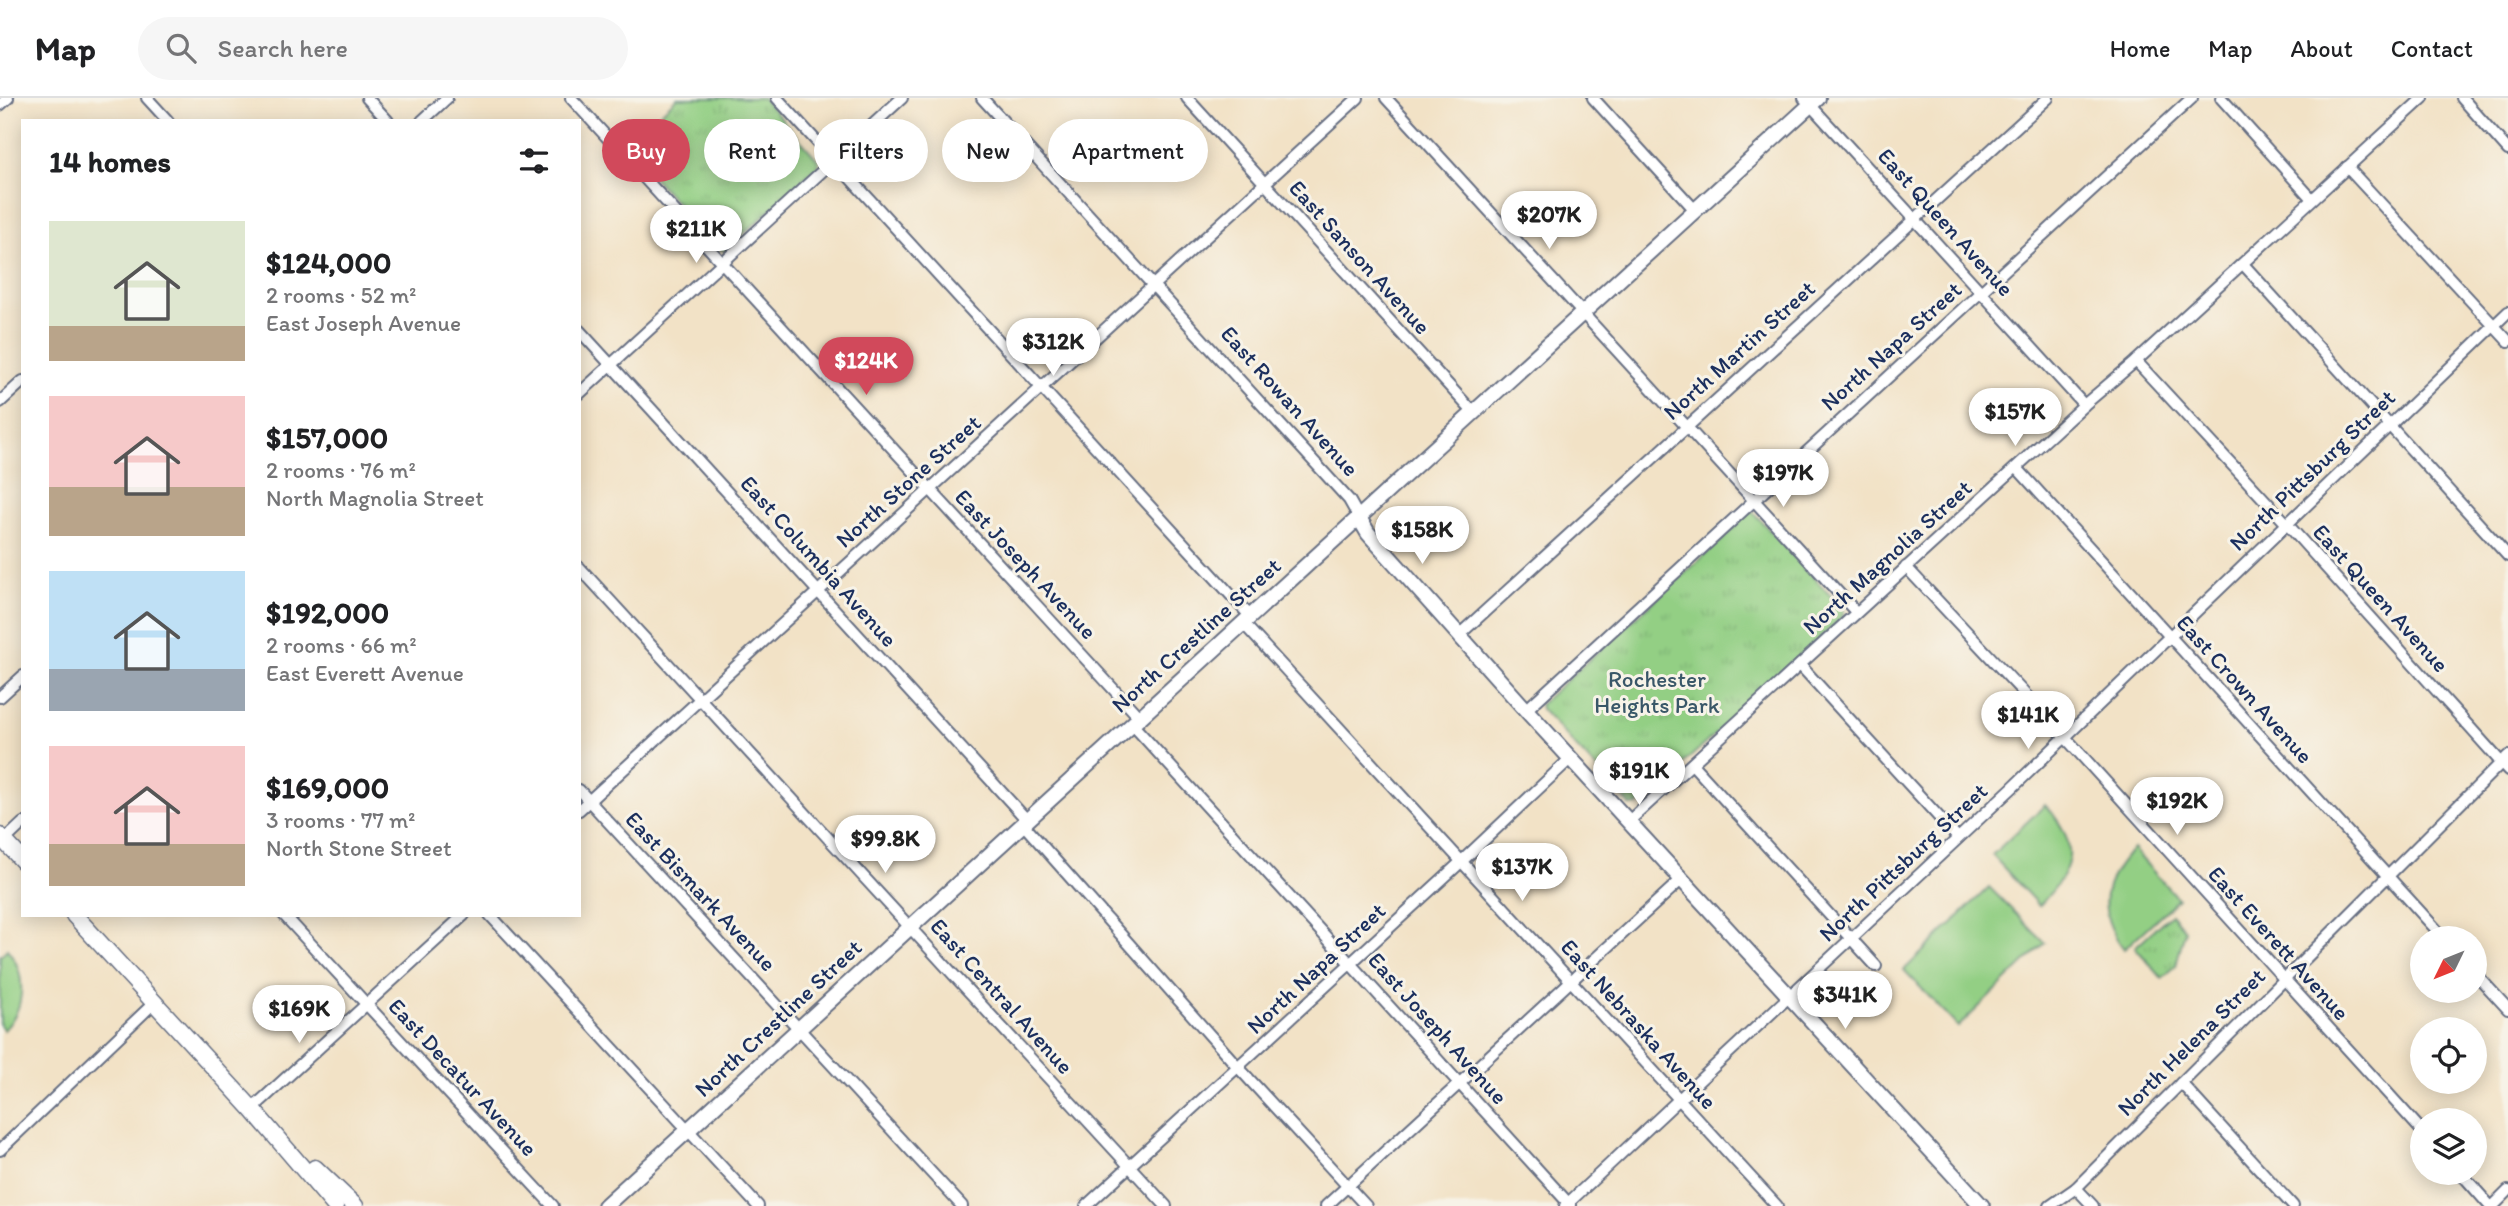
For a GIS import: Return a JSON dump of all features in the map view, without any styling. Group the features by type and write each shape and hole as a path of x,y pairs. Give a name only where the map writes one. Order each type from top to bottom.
{"main road":[{"name":"North Crestline Street","path":"605,1206 1584,312 1811,100"},
{"name":"East Rowan Avenue","path":"1358,516 1368,533 1526,710 1982,1206"},
{"path":"2,839 21,859"},
{"path":"76,917 252,1109 335,1206"},
{"path":"252,1109 355,1206"}],"street":[{"path":"0,105 8,98"},
{"path":"147,98 166,119"},
{"path":"367,98 386,119"},
{"path":"424,119 447,98"},
{"name":"East Joseph Avenue","path":"571,98 929,490 1568,1205"},
{"name":"East Nebraska Avenue","path":"777,98 814,138"},
{"path":"879,119 902,98"},
{"name":"East Rowan Avenue","path":"982,98 1349,500 1358,516"},
{"name":"East Sanson Avenue","path":"1187,98 1473,412"},
{"name":"North Stone Street","path":"581,808 1358,98"},
{"path":"1386,98 1856,612"},
{"path":"1592,98 1695,210"},
{"name":"North Martin Street","path":"1460,635 2048,98"},
{"name":"North Napa Street","path":"1526,710 2192,98"},
{"path":"2221,98 2312,199"},
{"name":"North Magnolia Street","path":"1629,821 2423,98"},
{"path":"2462,98 2508,150"},
{"name":"East Queen Avenue","path":"1811,100 2084,405"},
{"path":"2347,167 2508,341"},
{"path":"581,392 814,178"},
{"name":"East Nebraska Avenue","path":"854,182 1041,388 1462,862 1777,1206"},
{"path":"2242,264 2508,556"},
{"name":"North Pittsburg Street","path":"1568,1205 2065,737 2508,312"},
{"name":"East Columbia Avenue","path":"581,332 818,591 1025,822 1238,1068 1366,1206"},
{"name":"East Queen Avenue","path":"2136,361 2506,763"},
{"path":"0,402 21,383"},
{"name":"East Crown Avenue","path":"2017,468 2433,926"},
{"name":"East Everett Avenue","path":"1906,566 2065,737 2410,1118"},
{"name":"East Central Avenue","path":"581,569 1166,1206"},
{"path":"1800,665 1958,838"},
{"path":"0,697 21,678"},
{"name":"North Napa Street","path":"1087,1206 1462,862 1571,758"},
{"name":"North Helena Street","path":"2050,1206 2076,1188 2388,876 2506,763"},
{"path":"1692,764 1875,966"},
{"name":"East Bismark Avenue","path":"581,792 962,1206"},
{"path":"2,839 21,825"},
{"path":"1326,1206 1682,879"},
{"name":"East Decatur Avenue","path":"286,917 553,1206"},
{"path":"252,1109 462,917"},
{"path":"492,917 758,1206"},
{"path":"2487,986 2508,1009"},
{"path":"0,1150 155,1002"},
{"path":"2181,1083 2293,1206"},
{"path":"2472,1185 2491,1206 2508,1191"},
{"path":"2076,1188 2093,1206"}],"green space":[{"path":"677,98 763,98 782,119 704,119 704,182 800,182 800,140 814,155 814,170 725,251 719,249 658,182 690,182 690,119 654,119"},
{"name":"Rochester Heights Park","path":"1750,509 1844,610 1843,617 1638,805 1631,806 1541,709 1540,704 1725,537"},
{"path":"2045,805 2065,832 2069,857 2060,880 2039,906 1992,855"},
{"path":"2133,849 2178,899 2124,949 2109,922 2106,897 2114,873"},
{"path":"1989,887 2045,943 1958,1027 1904,970"},
{"path":"2171,914 2185,930 2176,966 2162,978 2135,947"},
{"path":"7,949 18,969 21,990 17,1011 4,1030 0,1025 0,956"}]}
